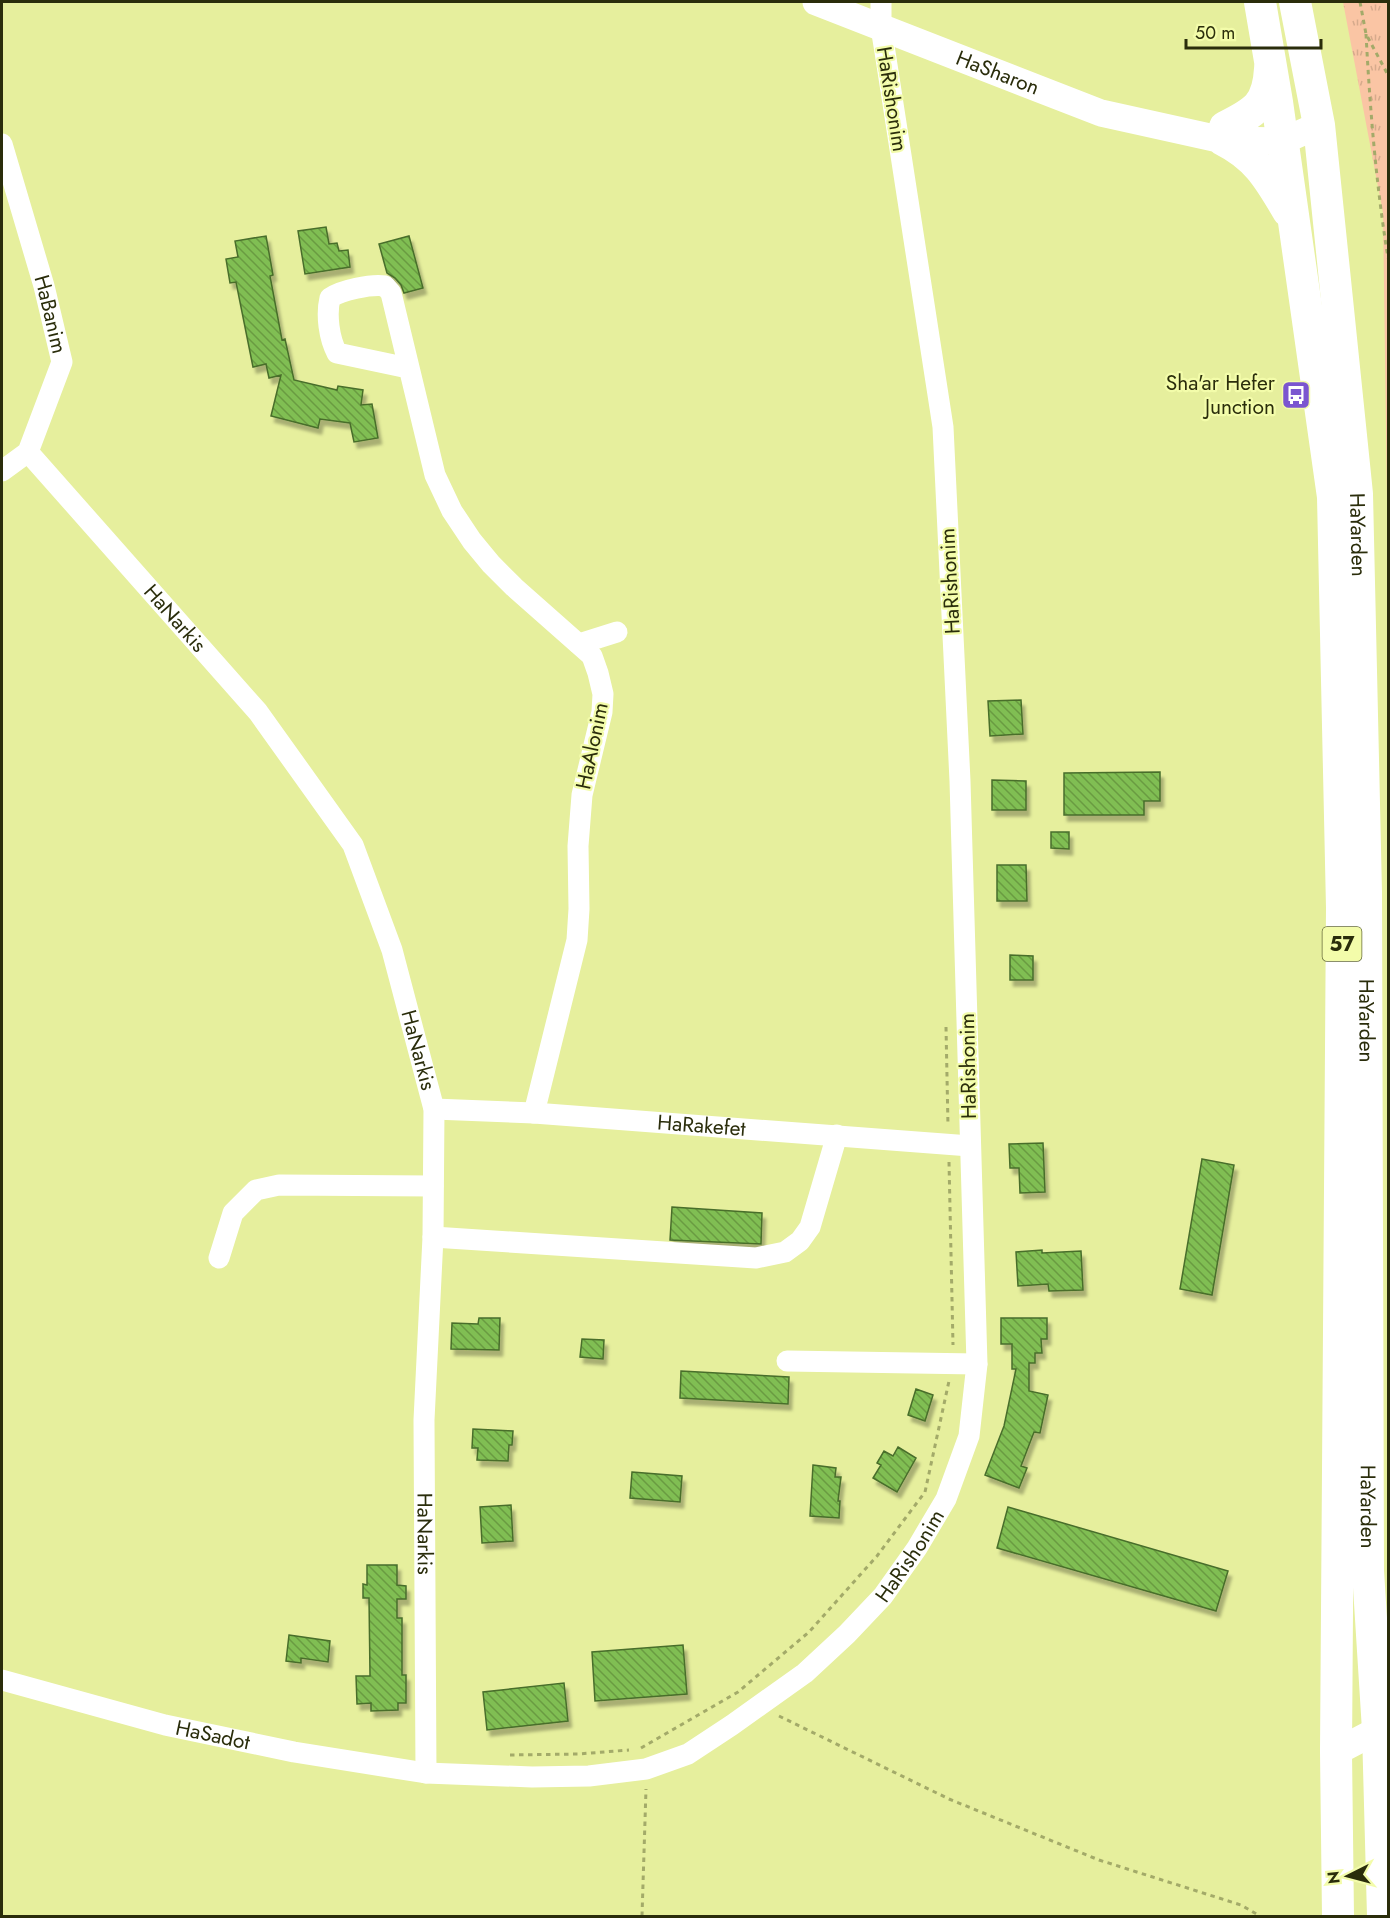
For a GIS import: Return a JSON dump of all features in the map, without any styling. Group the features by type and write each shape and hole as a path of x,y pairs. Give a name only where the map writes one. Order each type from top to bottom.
{"highway":[{"name":"57","path":"1260,2 1281,130"},
{"name":"57","path":"1295,2 1319,125"},
{"path":"1269,56 1268,86 1262,102 1224,133 1259,166 1294,220"},
{"name":"HaYarden","path":"1319,125 1357,494 1366,892 1368,1572 1383,1728 1383,1917"},
{"name":"HaYarden","path":"1281,130 1333,496 1342,908 1335,1752 1338,1917"},
{"path":"1370,1602 1389,1653"}],"main road":[{"name":"HaSharon","path":"816,2 881,14 1101,113 1184,132 1224,133 1319,125"},
{"path":"1335,1752 1383,1728"},
{"path":"1335,1752 1383,1764"}],"street":[{"name":"HaRishonim","path":"426,1773 532,1777 589,1776 646,1769 688,1754 805,1673 848,1634 883,1596 917,1548 946,1499 969,1436 977,1364 960,781 943,427 881,14"},
{"name":"HaBanim","path":"2,144 44,286 62,362 28,452"},
{"name":"HaAlonim","path":"408,368 337,354 333,345 327,310 330,298 337,293 378,285 386,286 391,293 435,475 452,511 491,564 592,656 603,694 602,712 582,795 578,846 579,909 575,949 534,1113"},
{"path":"2,471 28,452"},
{"name":"HaNarkis","path":"28,452 258,712 353,844 392,950 434,1109 433,1237 424,1420 426,1773"},
{"path":"579,644 617,632"},
{"name":"HaRakefet","path":"434,1109 534,1113 970,1146"},
{"path":"433,1237 756,1258 785,1252 800,1241 810,1227 837,1135"},
{"path":"219,1258 233,1213 256,1190 279,1185 433,1186"},
{"path":"787,1361 977,1364"},
{"name":"HaSadot","path":"2,1680 165,1725 294,1752 426,1773"}],"path":[{"path":"1360,2 1366,34 1371,128 1380,211 1389,258"},
{"path":"1366,34 1389,75"},
{"path":"641,1749 738,1692 809,1632 877,1556 925,1491 953,1364 946,1025"},
{"path":"759,1706 949,1799 1099,1860 1241,1905 1260,1917"},
{"path":"501,1755 578,1754 630,1750"},
{"path":"642,1917 646,1769"}],"green space":[{"path":"1343,2 1388,2 1388,573 1383,213"}],"building":[{"path":"326,227 329,244 337,243 339,251 348,250 350,267 305,274 298,231"},
{"path":"266,236 273,275 270,276 282,340 285,339 294,380 337,390 338,386 363,390 361,405 372,404 378,438 354,442 350,423 320,419 318,428 271,416 281,375 269,378 266,364 253,367 236,282 230,283 226,259 238,257 235,241"},
{"path":"409,236 423,288 404,293 401,285 387,273 379,244"},
{"path":"1021,700 1023,734 990,736 988,701"},
{"path":"1160,772 1160,801 1144,801 1144,815 1064,815 1064,773"},
{"path":"992,780 1026,781 1026,810 992,810"},
{"path":"1051,832 1069,832 1069,849 1051,848"},
{"path":"997,865 1026,865 1027,901 997,901"},
{"path":"1010,955 1033,956 1033,980 1010,980"},
{"path":"1043,1143 1045,1192 1020,1193 1019,1168 1010,1168 1009,1144"},
{"path":"1202,1159 1234,1165 1212,1295 1180,1289"},
{"path":"672,1207 762,1213 761,1244 670,1240"},
{"path":"1042,1250 1042,1253 1081,1251 1083,1290 1049,1291 1048,1284 1018,1286 1016,1252"},
{"path":"479,1318 500,1318 499,1350 451,1349 452,1323 478,1324"},
{"path":"1001,1318 1047,1318 1047,1339 1041,1339 1042,1353 1035,1353 1035,1363 1029,1363 1029,1391 1048,1395 1040,1433 1034,1432 1021,1466 1027,1468 1019,1488 985,1475 1004,1426 1016,1369 1012,1369 1012,1344 1001,1344"},
{"path":"582,1339 604,1340 603,1359 580,1357"},
{"path":"681,1371 789,1377 788,1404 680,1398"},
{"path":"916,1389 933,1395 925,1421 908,1415"},
{"path":"473,1429 513,1431 508,1461 477,1460 478,1448 472,1448"},
{"path":"898,1447 916,1458 897,1492 873,1478 881,1465 877,1463 884,1451 893,1456"},
{"path":"813,1465 836,1468 835,1477 841,1477 838,1501 840,1501 839,1518 810,1516"},
{"path":"632,1472 682,1476 680,1502 630,1498"},
{"path":"511,1505 513,1541 482,1543 480,1507"},
{"path":"1008,1507 1228,1571 1216,1611 997,1548"},
{"path":"367,1565 397,1565 397,1585 406,1586 406,1599 397,1599 397,1618 402,1618 402,1675 406,1675 406,1703 398,1703 398,1710 371,1711 371,1703 357,1704 356,1676 370,1676 369,1598 363,1598 363,1584 367,1585"},
{"path":"289,1635 330,1641 328,1662 301,1658 301,1663 286,1661"},
{"path":"683,1645 687,1694 595,1701 592,1652"},
{"path":"564,1683 568,1721 487,1730 483,1692"}],"place":[{"name":"Sha'ar Hefer Junction","path":"1296,395"}]}
